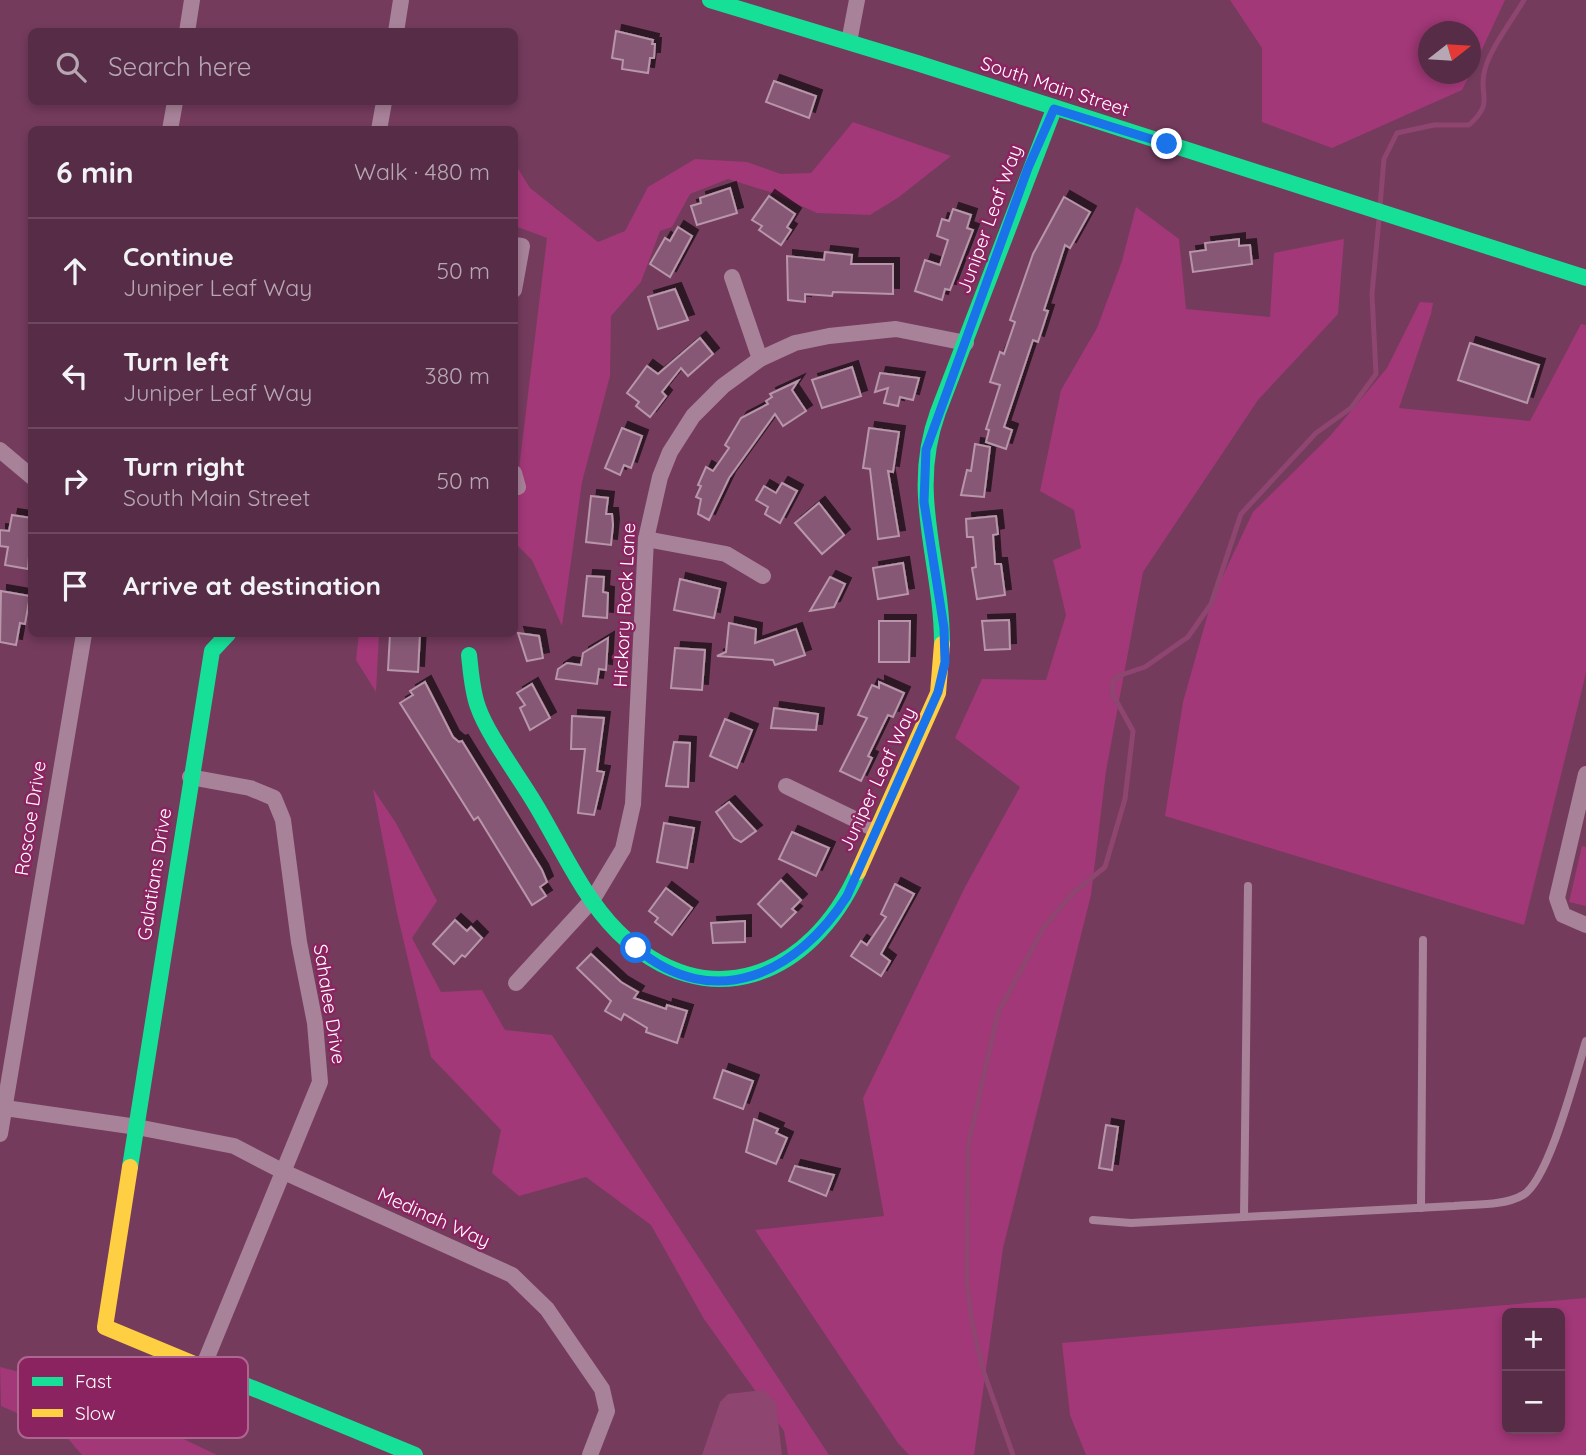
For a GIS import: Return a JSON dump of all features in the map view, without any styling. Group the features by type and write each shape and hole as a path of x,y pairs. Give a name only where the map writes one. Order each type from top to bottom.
{"street":[{"path":"188,28 192,0"},
{"path":"397,28 401,0"},
{"name":"South Main Street","path":"710,0 1586,278"},
{"path":"849,42 857,0"},
{"path":"171,126 174,105"},
{"path":"380,126 383,105"},
{"name":"Juniper Leaf Way","path":"468,655 477,707 593,899 616,931 654,964 683,976 705,980 743,979 784,963 810,944 832,920 847,896 875,829 929,718 945,662 941,596 924,502 926,450 1028,168 1054,109"},
{"path":"518,246 522,246 518,268"},
{"path":"732,277 760,359"},
{"name":"Hickory Rock Lane","path":"516,983 593,899 623,849 633,804 646,539 660,477 693,416 723,386 760,359 795,343 829,336 896,329 966,343"},
{"path":"0,450 28,474"},
{"path":"646,539 726,554 764,576"},
{"name":"Roscoe Drive","path":"0,1134 84,637"},
{"name":"Galatians Drive","path":"137,1127 212,651 225,637"},
{"path":"1586,774 1557,898 1563,915 1586,925"},
{"name":"Sahalee Drive","path":"190,778 250,788 274,799 282,820 299,942 314,1023 320,1082 207,1357"},
{"path":"786,786 875,829"},
{"name":"Medinah Way","path":"5,1108 137,1127 234,1146 284,1172 512,1275 547,1309 603,1389 607,1411 590,1455"},
{"path":"137,1127 106,1326 179,1357"},
{"path":"248,1386 415,1455"}],"lane":[{"path":"1244,1217 1248,886"},
{"path":"1421,1208 1423,940"},
{"path":"1093,1220 1131,1223 1421,1208 1507,1201 1524,1195 1537,1182 1547,1160 1586,1041"}],"shaded area":[{"path":"1230,0 1505,0 1481,52 1481,21 1418,21 1418,84 1465,84 1462,90 1332,148 1262,122 1262,48"},
{"path":"853,122 951,156 899,197 870,215 817,213 770,192 728,179 690,194 672,227 660,231 641,282 611,316 610,376 582,482 562,626 532,560 518,546 518,477 547,238 518,227 518,168 530,188 598,242 625,231 648,187 695,159 747,162 781,174 811,173"},
{"path":"1136,207 1179,239 1186,309 1270,317 1274,253 1344,239 1338,314 1258,400 1143,572 1106,771 1091,895 1003,1248 974,1455 909,1455 898,1443 755,1230 884,1216 863,1098 965,887 1020,787 955,738 982,679 1046,680 1066,615 1053,560 1081,548 1074,510 1040,491 1061,390 1097,328 1122,261"},
{"path":"1420,302 1433,303 1431,314 1399,408 1530,421 1581,324 1586,325 1586,673 1524,925 1165,816 1183,702 1212,599 1253,512 1330,436 1387,368"},
{"path":"359,637 379,637 376,692 356,660"},
{"path":"373,789 396,823 437,901 412,938 441,992 482,990 505,1030 552,1035 829,1455 788,1455 784,1431 704,1319 651,1225 586,1177 519,1196 492,1173 501,1130 431,1057 397,913"},
{"path":"1582,846 1586,847 1586,906 1569,902"},
{"path":"1586,1298 1586,1455 1086,1455 1070,1415 1062,1343"},
{"path":"0,1367 18,1372 18,1414 1,1406"},
{"path":"763,1390 776,1402 782,1455 702,1455 720,1402 728,1394"},
{"path":"67,1438 182,1438 217,1455 82,1455"}],"building":[{"path":"616,31 653,40 654,58 650,58 648,73 622,69 623,60 612,58"},
{"path":"774,81 816,96 809,118 766,102"},
{"path":"730,188 737,213 697,225 691,206 701,203 700,198"},
{"path":"769,196 795,214 787,227 791,230 781,245 759,230 762,226 752,220"},
{"path":"1064,197 1090,212 1070,248 1065,245 1044,310 1048,311 1038,342 1033,340 1004,427 1012,430 1006,449 986,442 989,430 986,429 1000,385 990,382 1000,352 1004,354 1015,322 1010,320 1033,254"},
{"path":"953,209 971,215 967,228 973,230 950,290 945,289 942,300 915,291 925,260 940,265 948,240 937,236 942,219 949,221"},
{"path":"678,227 692,236 670,277 650,264 665,238 670,241"},
{"path":"1239,239 1239,246 1250,245 1252,264 1193,272 1190,252 1206,250 1205,243"},
{"path":"825,252 852,255 851,264 893,264 893,294 833,292 832,296 805,294 805,302 788,300 787,256 824,260"},
{"path":"675,289 688,320 658,329 648,297"},
{"path":"700,338 713,354 688,376 681,368 662,392 666,396 650,417 636,406 639,402 627,393 647,366 658,374"},
{"path":"1470,343 1539,365 1527,403 1458,380"},
{"path":"852,367 861,396 822,408 812,380"},
{"path":"880,373 919,378 913,400 900,397 898,406 884,403 888,388 875,392"},
{"path":"798,381 792,390 806,411 783,426 775,414 729,478 709,520 698,514 701,499 696,497 701,486 698,485 706,467 713,471 729,448 725,445 741,418 768,404 766,401 772,397 770,394"},
{"path":"622,428 642,436 631,468 624,465 620,475 605,468"},
{"path":"869,428 899,432 893,472 888,471 899,536 878,539 870,469 863,468"},
{"path":"975,444 990,447 984,497 961,495 967,470 971,471"},
{"path":"782,483 797,491 780,523 765,514 768,507 756,500 764,486 776,493"},
{"path":"591,496 608,498 606,514 612,514 613,525 611,545 586,542"},
{"path":"819,503 844,535 822,554 795,523"},
{"path":"12,515 28,517 28,569 5,565 8,547 0,546 0,530 9,531"},
{"path":"996,516 998,534 993,535 995,564 1001,564 1005,595 977,599 972,568 976,567 973,537 967,537 966,519"},
{"path":"903,563 908,594 878,599 873,568"},
{"path":"587,576 604,577 603,592 608,593 607,618 583,616"},
{"path":"830,577 845,584 834,607 810,611"},
{"path":"680,579 720,589 714,618 674,610"},
{"path":"1,591 28,596 25,624 20,623 16,645 0,642"},
{"path":"1009,620 1010,649 985,650 982,621"},
{"path":"879,621 910,621 909,662 879,662"},
{"path":"729,623 756,629 755,643 796,629 805,655 775,665 773,660 717,656 726,652"},
{"path":"518,633 539,636 543,658 527,661"},
{"path":"390,637 420,637 418,672 388,670"},
{"path":"608,638 606,670 599,669 597,684 556,679 558,669 567,663 581,665 583,653"},
{"path":"675,648 705,650 702,690 671,688"},
{"path":"425,682 453,737 459,742 462,741 542,870 547,882 540,887 546,896 532,905 478,817 474,820 400,703 413,695 410,691"},
{"path":"879,682 904,693 893,717 888,715 883,725 868,756 872,758 861,781 840,771 867,718 858,715 872,685 879,688"},
{"path":"532,684 550,718 530,730 520,708 525,705 517,693"},
{"path":"774,708 818,714 816,730 771,728"},
{"path":"572,716 604,718 597,771 604,772 594,815 578,813 585,749 571,749"},
{"path":"725,719 752,730 737,768 710,756"},
{"path":"674,742 690,743 688,787 666,786"},
{"path":"729,802 756,831 741,842 734,838 716,812"},
{"path":"664,823 694,828 687,868 657,862"},
{"path":"792,832 829,848 816,876 779,859"},
{"path":"781,880 801,900 792,909 796,912 781,927 758,904"},
{"path":"895,884 914,894 881,954 890,961 881,976 851,956 861,941 867,945 886,917 881,914"},
{"path":"666,888 692,908 672,935 655,922 658,918 649,911"},
{"path":"455,920 467,931 471,927 482,938 465,957 462,955 454,964 433,944"},
{"path":"745,921 745,942 713,943 711,923"},
{"path":"591,954 621,982 638,992 634,998 666,1009 667,1005 687,1011 677,1043 646,1032 647,1028 624,1014 621,1020 605,1011 611,1001 577,968"},
{"path":"723,1070 753,1081 743,1109 714,1098"},
{"path":"754,1119 778,1129 776,1133 787,1138 776,1164 746,1152"},
{"path":"1106,1125 1118,1127 1112,1170 1099,1168"},
{"path":"795,1166 834,1175 826,1196 789,1181"}],"waterway":[{"path":"1380,206 1384,159 1397,133 1434,125 1469,125 1482,110 1483,78 1488,61 1524,0"},
{"path":"1013,1455 983,1370 967,1285 968,1146 998,1013 1044,927 1072,894 1105,867 1125,799 1133,731 1112,693 1113,681 1118,676 1145,667 1188,637 1211,604 1241,514 1316,433 1351,408 1376,374 1372,294 1379,219"}],"traffic: fast":[{"path":"710,0 917,63 1586,278"},
{"path":"942,644 941,614 926,500 930,442 938,412 1054,109"},
{"path":"130,1167 212,651 225,637"},
{"path":"469,655 474,695 483,718 574,872 605,918 652,959 686,974 721,979 754,974 785,960 813,938 838,908 858,872"},
{"path":"248,1386 415,1455"}],"traffic: slow":[{"path":"858,872 938,693 942,644"},
{"path":"130,1167 105,1327 177,1357"}],"route":[{"path":"636,948 654,964 683,976 721,982 743,979 784,963 810,944 832,920 847,896 875,829 929,718 938,692 945,662 944,628 924,502 926,450 1028,168 1054,109 1167,144"}]}
